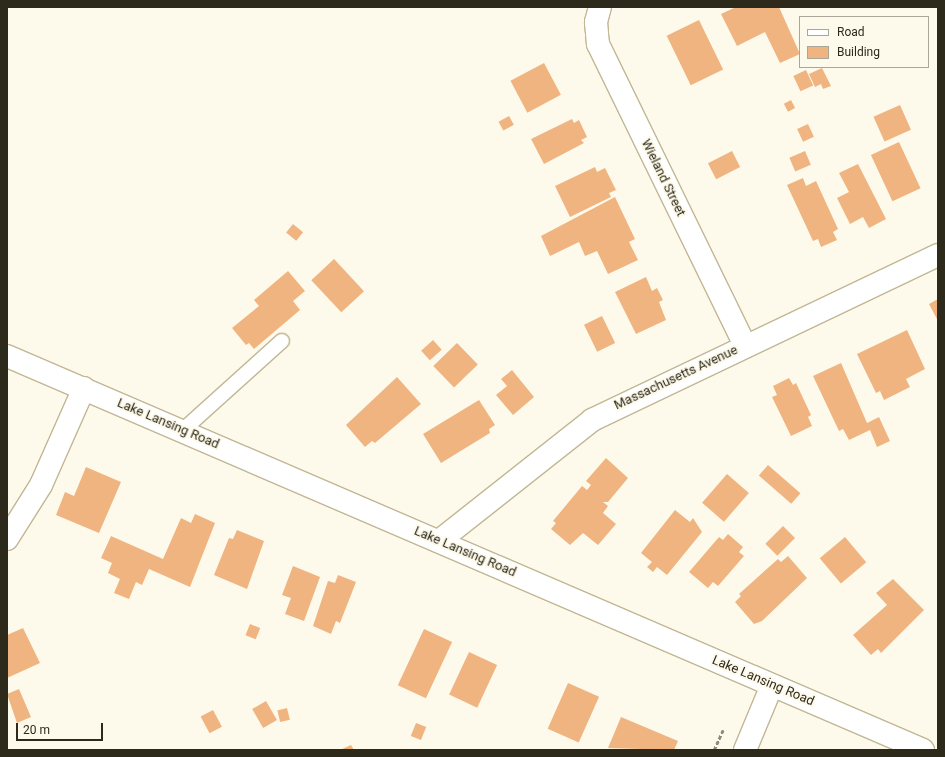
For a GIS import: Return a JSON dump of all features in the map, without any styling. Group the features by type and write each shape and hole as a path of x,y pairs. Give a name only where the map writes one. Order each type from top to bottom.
{"street":[{"name":"Wieland Street","path":"600,7 596,22 598,44 745,346"},
{"name":"Massachusetts Avenue","path":"439,541 592,420 938,255"},
{"name":"Lake Lansing Road","path":"7,356 923,750"},
{"path":"7,539 41,485 84,388"},
{"path":"745,750 772,685"}],"lane":[{"path":"182,430 282,341"}],"building":[{"path":"736,7 779,7 799,54 780,63 765,32 737,46 721,14"},
{"path":"699,20 723,69 691,85 667,36"},
{"path":"544,63 561,95 527,113 510,81"},
{"path":"822,68 831,86 823,89 821,84 815,87 809,74"},
{"path":"806,70 813,85 800,91 793,76"},
{"path":"791,100 795,108 788,112 784,104"},
{"path":"900,105 911,130 884,141 874,117"},
{"path":"509,116 514,125 503,131 499,122"},
{"path":"572,119 574,123 579,120 587,137 581,140 584,143 544,164 531,139"},
{"path":"808,124 814,137 803,142 797,129"},
{"path":"899,142 921,188 892,201 871,155"},
{"path":"732,151 740,167 716,179 708,163"},
{"path":"805,151 811,165 795,171 789,158"},
{"path":"858,164 886,219 869,228 863,217 850,224 837,198 849,192 839,173"},
{"path":"595,167 597,172 605,168 616,190 609,193 611,197 570,217 555,186"},
{"path":"803,178 806,186 816,181 838,229 833,232 837,240 821,247 818,239 813,241 787,185"},
{"path":"615,197 635,239 629,242 638,260 608,274 597,251 585,256 579,242 550,256 541,236"},
{"path":"293,224 303,232 296,241 286,233"},
{"path":"334,259 364,291 341,312 311,280"},
{"path":"288,271 305,291 293,301 300,310 254,349 249,343 246,345 232,328 259,306 254,300"},
{"path":"646,277 652,291 657,288 663,300 659,302 666,320 636,334 615,292"},
{"path":"938,299 938,321 929,304"},
{"path":"602,316 615,343 597,352 584,325"},
{"path":"907,330 925,369 906,379 910,387 884,400 880,391 876,393 857,354"},
{"path":"433,340 442,350 430,360 421,351"},
{"path":"457,343 478,365 454,388 433,366"},
{"path":"841,363 867,423 879,417 890,441 877,447 870,430 849,440 843,429 839,431 813,376"},
{"path":"512,370 534,397 513,415 496,395 507,386 501,379"},
{"path":"397,377 421,404 375,443 372,441 365,447 346,425"},
{"path":"789,378 793,385 796,383 811,415 808,417 812,426 791,436 772,397 777,395 773,386"},
{"path":"479,400 495,425 489,429 490,433 441,463 423,434"},
{"path":"606,458 628,478 608,502 603,502 608,506 603,513 616,524 598,545 583,533 570,545 551,529 556,523 553,521 582,486 587,490 591,485 586,481"},
{"path":"768,465 800,493 791,504 759,476"},
{"path":"86,467 121,482 99,533 56,515 65,492 74,496"},
{"path":"727,474 749,493 724,522 702,503"},
{"path":"675,510 690,522 693,518 702,532 667,575 657,567 653,572 647,567 652,562 641,553"},
{"path":"195,514 215,523 190,587 149,569 142,585 136,582 129,599 114,593 120,579 108,573 112,563 101,558 111,536 163,559 181,518 191,523"},
{"path":"783,526 795,538 777,556 765,544"},
{"path":"237,530 264,541 247,589 214,575 229,538 233,539"},
{"path":"728,534 743,547 739,552 744,556 718,586 713,582 708,588 689,572 719,537 723,540"},
{"path":"845,537 866,562 841,583 820,558"},
{"path":"788,556 807,578 762,621 754,624 735,602 741,596 739,594 778,559 781,562"},
{"path":"293,566 320,577 304,621 285,614 291,598 282,595"},
{"path":"338,575 356,582 340,623 336,621 331,634 313,626 328,581 335,583"},
{"path":"893,579 924,610 881,653 878,649 871,655 853,635 887,605 876,593"},
{"path":"250,624 260,628 256,639 246,635"},
{"path":"23,628 40,663 7,678 7,635"},
{"path":"424,629 452,642 426,698 398,685"},
{"path":"469,652 497,665 477,708 449,695"},
{"path":"568,683 599,697 579,743 548,729"},
{"path":"19,689 31,717 17,723 7,694"},
{"path":"266,701 277,720 263,728 252,709"},
{"path":"287,708 290,720 280,722 277,710"},
{"path":"213,710 222,727 210,733 201,717"},
{"path":"621,717 678,741 674,750 608,748"},
{"path":"416,723 426,727 421,740 411,736"},
{"path":"351,745 354,750 340,750"}]}
